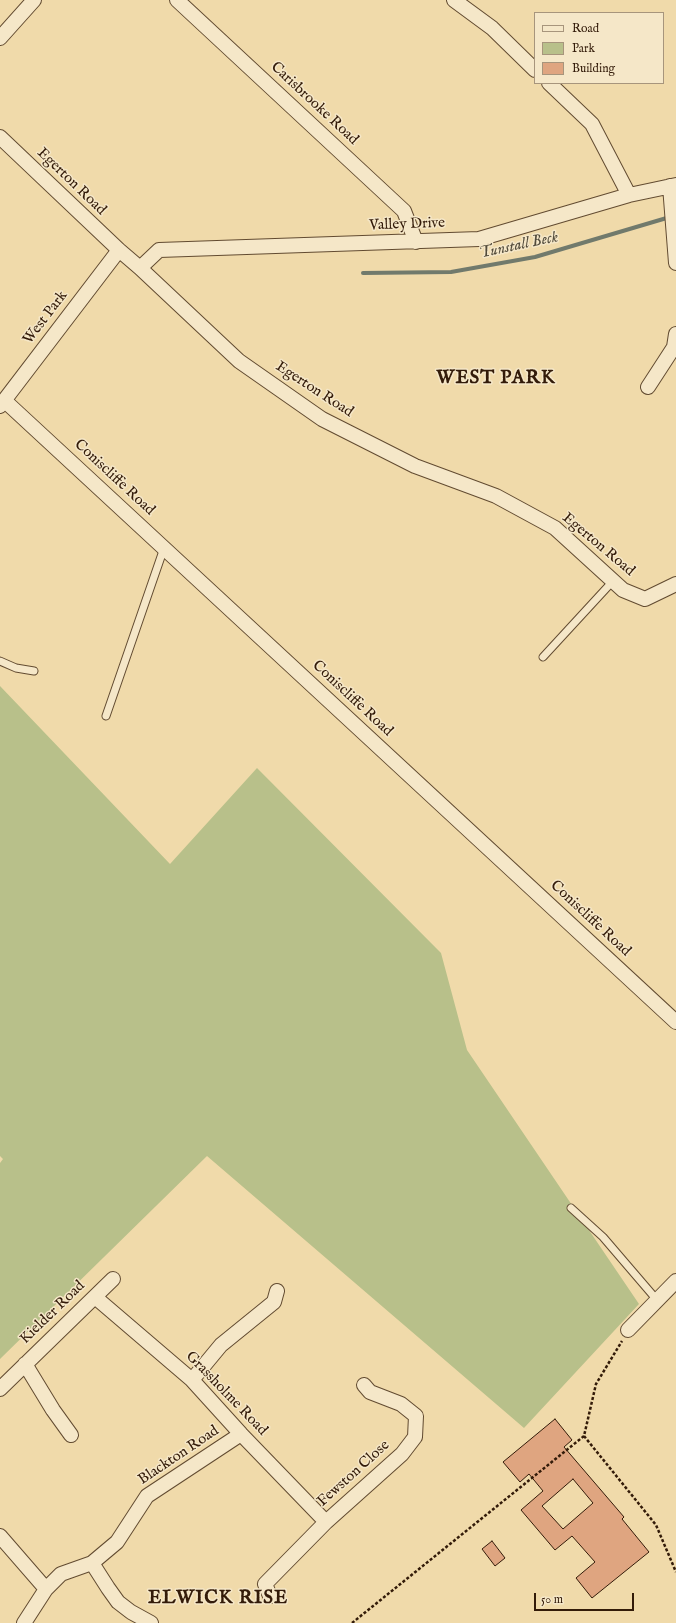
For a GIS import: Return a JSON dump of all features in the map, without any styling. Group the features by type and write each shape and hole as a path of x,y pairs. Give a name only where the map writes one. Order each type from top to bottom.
{"street":[{"path":"0,38 34,0"},
{"name":"Carisbrooke Road","path":"177,0 404,211 416,242"},
{"path":"454,0 492,28 534,69"},
{"path":"550,84 592,124 629,195"},
{"name":"Egerton Road","path":"0,137 239,361 322,419 415,466 496,496 555,528 623,590 645,599 676,584"},
{"path":"673,186 676,263"},
{"name":"Valley Drive","path":"140,268 159,250 479,239 629,195 673,186"},
{"name":"West Park","path":"2,404 119,250"},
{"path":"648,386 674,347 676,334"},
{"name":"Coniscliffe Road","path":"2,404 164,548 676,1022"},
{"name":"Kielder Road","path":"0,1389 113,1279"},
{"path":"628,1330 676,1280"},
{"path":"192,1380 221,1345 274,1302 277,1290"},
{"name":"Grassholme Road","path":"95,1297 192,1380 241,1434 326,1522"},
{"path":"25,1364 71,1434"},
{"name":"Fewston Close","path":"270,1596 265,1584 326,1522 402,1454 415,1437 416,1416 401,1404 370,1392 364,1385"},
{"name":"Blackton Road","path":"24,1623 46,1589 61,1574 92,1562 117,1542 147,1496 241,1434"},
{"path":"0,1536 46,1589"},
{"path":"92,1562 118,1602 131,1612 151,1623"}],"lane":[{"path":"106,716 164,548"},
{"path":"543,657 613,581"},
{"path":"0,660 16,668 34,672"},
{"path":"571,1208 603,1237 658,1300"}],"path":[{"path":"352,1623 584,1436 596,1384 628,1330"},
{"path":"584,1436 656,1525 676,1572"}],"green space":[{"path":"0,686 170,864 257,768 441,953 467,1050 639,1304 524,1428 207,1156 0,1359 0,1163 3,1159 0,1156"}],"building":[{"path":"555,1419 572,1440 564,1447 624,1517 622,1519 649,1552 592,1598 576,1578 595,1562 572,1536 555,1550 521,1510 543,1491 529,1474 520,1482 503,1462","holes":["573,1479 593,1503 563,1529 542,1506"]},
{"path":"492,1541 505,1558 495,1566 482,1549"}],"waterway":[{"name":"Tunstall Beck","path":"363,273 451,272 535,257 670,217"}],"district":[{"name":"WEST PARK","path":"496,379"},
{"name":"ELWICK RISE","path":"218,1599"}]}
